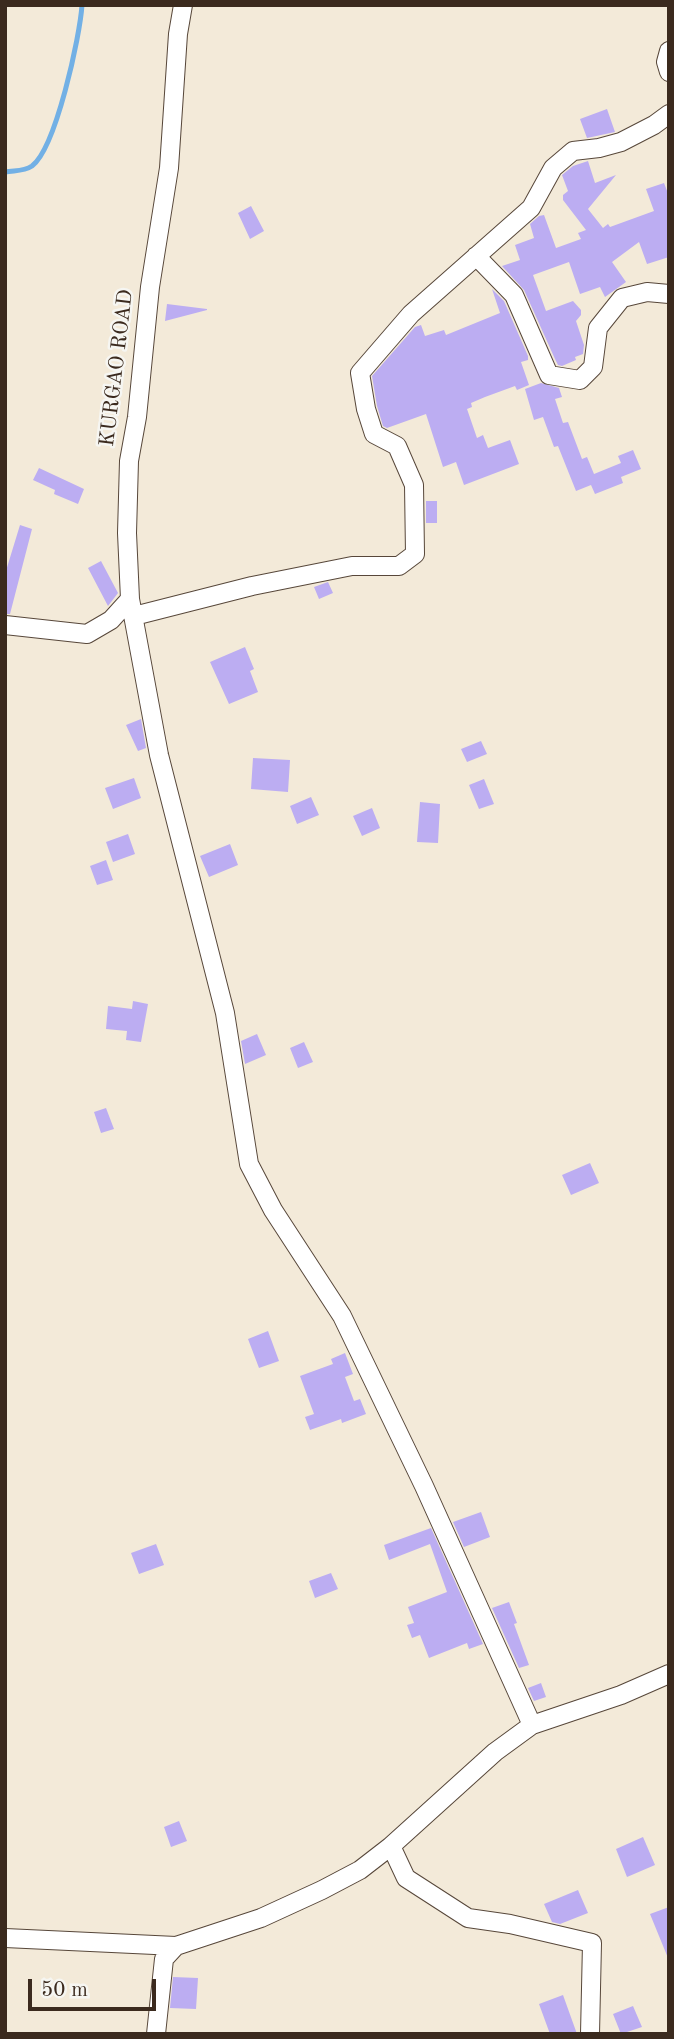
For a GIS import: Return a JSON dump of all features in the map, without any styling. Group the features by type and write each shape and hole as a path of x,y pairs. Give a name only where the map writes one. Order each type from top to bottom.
{"street":[{"name":"KURGAO ROAD","path":"183,5 178,34 169,168 150,288 138,418 129,461 127,533 132,607 159,754 225,1013 248,1164 273,1210 342,1316 424,1486 532,1725"},
{"path":"669,51 666,62 669,72"},
{"path":"5,625 87,634 132,607 352,566 399,566 415,554 414,485 397,446 374,434 366,409 360,373 411,314 531,208 553,168 573,151 621,142 669,114"},
{"path":"476,256 514,295 550,375 580,380 593,367 598,328 622,298 647,292 669,294"},
{"path":"5,1938 176,1946 248,1922 322,1890 360,1870 391,1846 495,1752 532,1725 621,1695 669,1674"},
{"path":"391,1846 406,1878 468,1918 510,1924 592,1943 590,2034"},
{"path":"156,2034 164,1959 176,1946"}],"building":[{"path":"607,109 615,132 587,138 580,119"},
{"path":"588,161 595,183 616,175 588,209 603,228 608,224 610,227 654,211 646,189 664,183 669,196 669,257 647,264 639,242 612,262 626,282 605,297 600,287 580,294 569,262 533,275 546,311 573,301 581,310 576,321 584,345 583,354 562,366 558,365 524,290 502,266 520,260 515,245 534,238 530,224 539,216 544,215 556,248 581,239 578,233 586,230 563,200 563,195 568,191 562,175 573,166"},
{"path":"251,206 264,231 250,239 238,213"},
{"path":"492,289 504,301 528,356 528,360 521,362 529,385 517,390 515,386 485,397 471,403 472,407 467,409 477,438 483,435 488,448 510,440 519,464 464,485 456,462 443,467 426,414 387,428 383,426 372,376 415,327 421,325 425,336 444,330 446,335 500,313"},
{"path":"167,304 207,309 207,310 165,321"},
{"path":"541,383 559,388 562,397 555,399 563,423 568,422 582,459 587,457 594,474 621,463 618,456 633,450 641,469 621,477 623,483 595,494 591,485 576,491 558,446 554,447 543,417 534,420 525,389"},
{"path":"39,468 84,489 78,504 54,494 55,490 33,480"},
{"path":"426,501 437,501 437,523 426,523"},
{"path":"20,525 32,529 10,614 5,614 5,574"},
{"path":"101,561 118,593 108,606 88,568"},
{"path":"328,582 333,593 319,599 314,587"},
{"path":"245,647 254,669 250,671 258,692 229,704 210,662"},
{"path":"141,719 146,748 138,751 126,725"},
{"path":"481,741 487,754 467,762 461,749"},
{"path":"253,758 290,760 288,792 251,789"},
{"path":"134,778 141,798 113,809 105,788"},
{"path":"484,779 494,804 479,809 469,785"},
{"path":"311,797 319,815 297,824 290,806"},
{"path":"420,802 440,804 438,843 417,842"},
{"path":"372,808 380,828 362,836 353,816"},
{"path":"128,834 135,854 113,862 106,842"},
{"path":"230,844 238,865 209,877 200,856"},
{"path":"106,860 113,880 97,885 90,866"},
{"path":"133,1001 148,1004 141,1042 126,1040 127,1031 106,1029 108,1006 132,1009"},
{"path":"257,1034 266,1055 245,1064 241,1041"},
{"path":"304,1042 313,1062 298,1068 290,1048"},
{"path":"106,1108 114,1129 101,1133 94,1112"},
{"path":"590,1163 599,1183 571,1195 562,1175"},
{"path":"268,1331 279,1361 259,1368 248,1339"},
{"path":"345,1353 353,1374 345,1377 354,1401 360,1399 366,1414 310,1430 305,1417 314,1414 300,1376 333,1364 331,1359"},
{"path":"481,1512 490,1537 464,1547 453,1522"},
{"path":"431,1528 483,1644 469,1649 467,1643 429,1658 420,1635 412,1638 407,1625 414,1623 408,1607 447,1592 430,1544 389,1560 384,1545"},
{"path":"156,1544 164,1565 139,1574 131,1553"},
{"path":"331,1573 338,1589 315,1598 309,1581"},
{"path":"509,1602 529,1665 519,1668 492,1608"},
{"path":"541,1683 546,1697 534,1701 528,1688"},
{"path":"179,1821 187,1841 171,1847 164,1827"},
{"path":"643,1837 655,1865 627,1877 616,1849"},
{"path":"578,1890 588,1913 560,1924 552,1922 544,1904"},
{"path":"669,1907 669,1958 668,1958 650,1914"},
{"path":"173,1977 198,1978 196,2009 170,2008"},
{"path":"563,1995 577,2034 550,2034 539,2004"},
{"path":"633,2006 642,2027 621,2034 613,2014"}],"waterway":[{"path":"5,172 32,166 50,138 72,65 82,5"}]}
